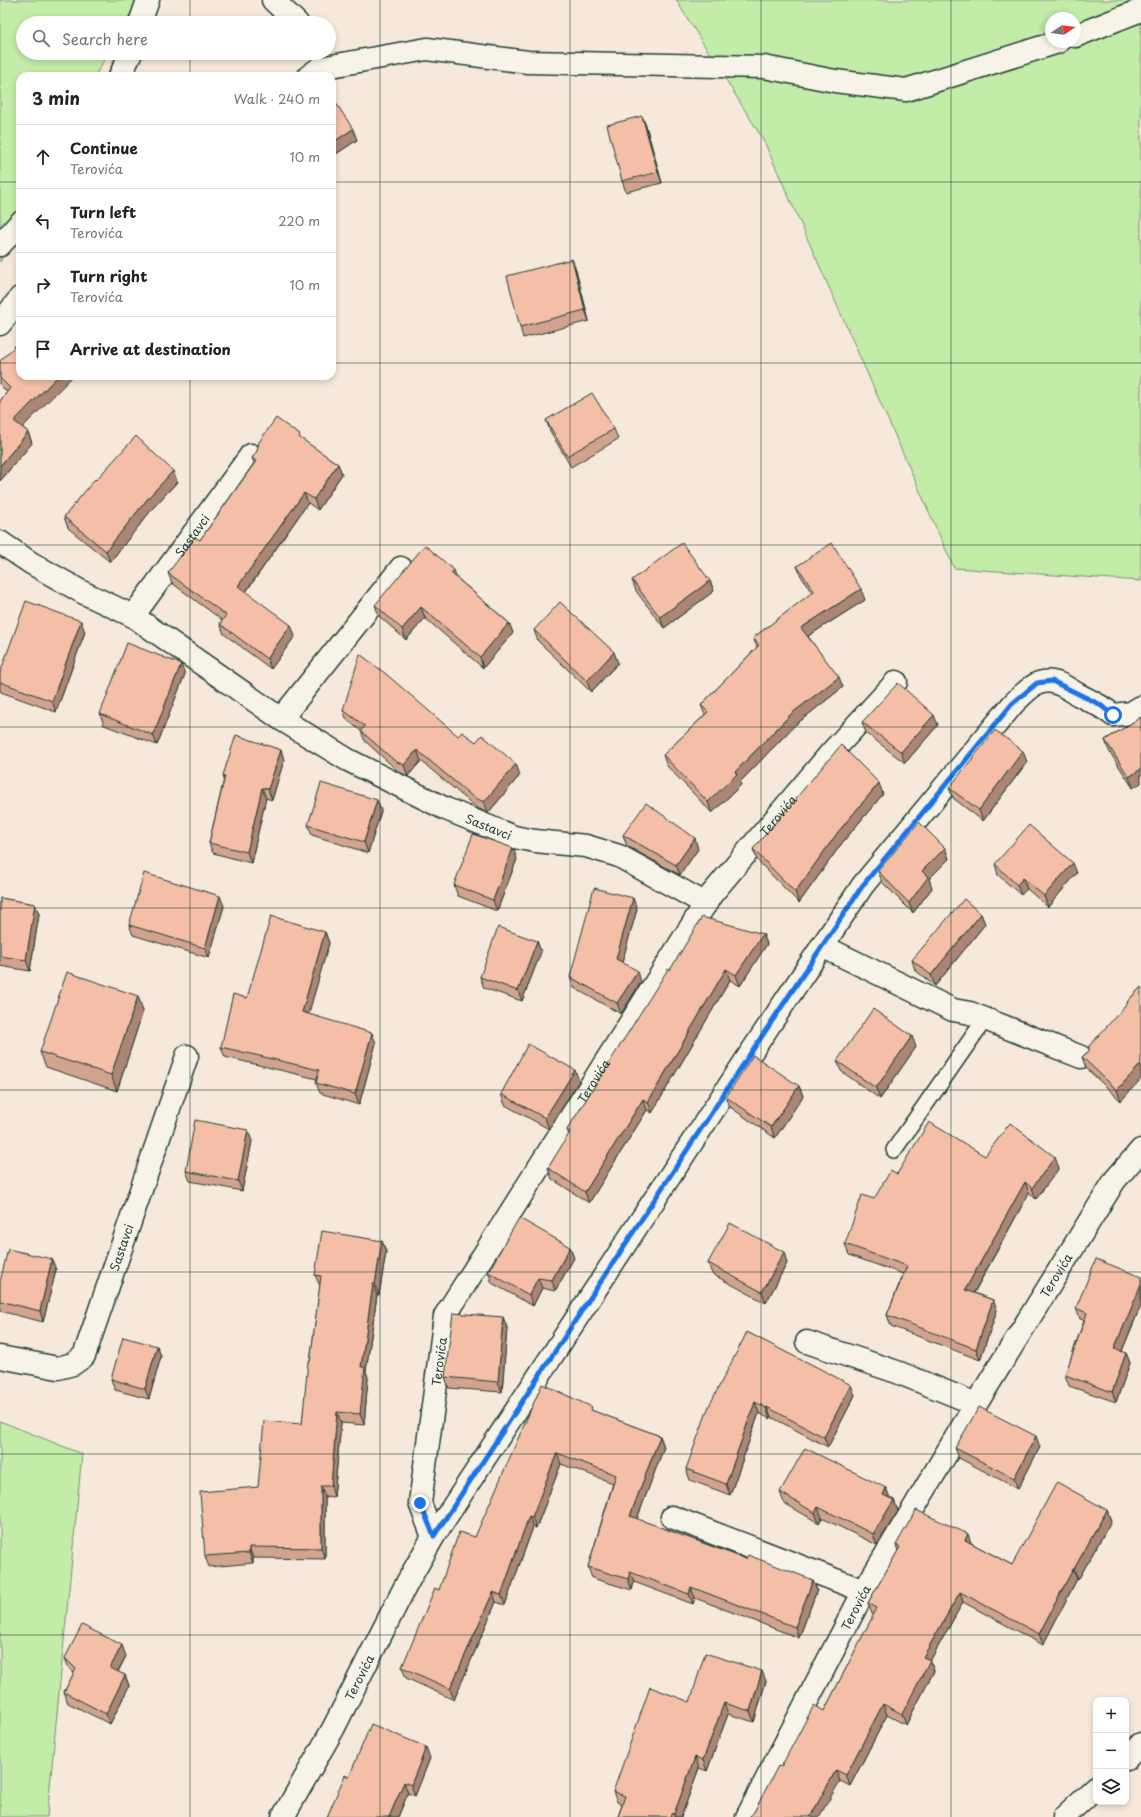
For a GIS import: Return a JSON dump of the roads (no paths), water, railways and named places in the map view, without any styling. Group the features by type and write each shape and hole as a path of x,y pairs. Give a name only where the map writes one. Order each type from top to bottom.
{"street":[{"path":"142,16 148,0"},
{"path":"273,0 290,16"},
{"path":"1081,34 1141,10"},
{"path":"314,66 427,49 528,62 764,67 835,81 906,90 1045,46"},
{"path":"122,72 129,60"},
{"path":"0,245 16,227"},
{"path":"0,324 16,303"},
{"name":"Sastavci","path":"133,616 251,455"},
{"name":"Sastavci","path":"0,542 31,563 82,592 133,616 281,719 348,760 425,799 514,837 534,842 586,846 604,850 618,856 706,904"},
{"path":"281,719 401,568"},
{"name":"Terovića","path":"284,1817 333,1729 407,1583 434,1536 750,1054 863,885 1012,704 1037,683 1052,681 1067,687 1099,704 1113,715 1132,713 1141,707"},
{"name":"Terovića","path":"434,1536 420,1503 445,1316 711,895 829,755 896,682"},
{"path":"822,946 953,1010 970,1013 1081,1056"},
{"name":"Sastavci","path":"0,1357 58,1368 73,1364 84,1356 187,1056"},
{"name":"Terovića","path":"747,1817 864,1592 976,1404 1115,1180 1141,1150"},
{"path":"807,1342 897,1372 976,1404"},
{"path":"672,1517 864,1592"},
{"path":"1129,1756 1141,1744"},
{"path":"1064,1817 1093,1790"}],"lane":[{"path":"894,1150 985,1019"}]}
